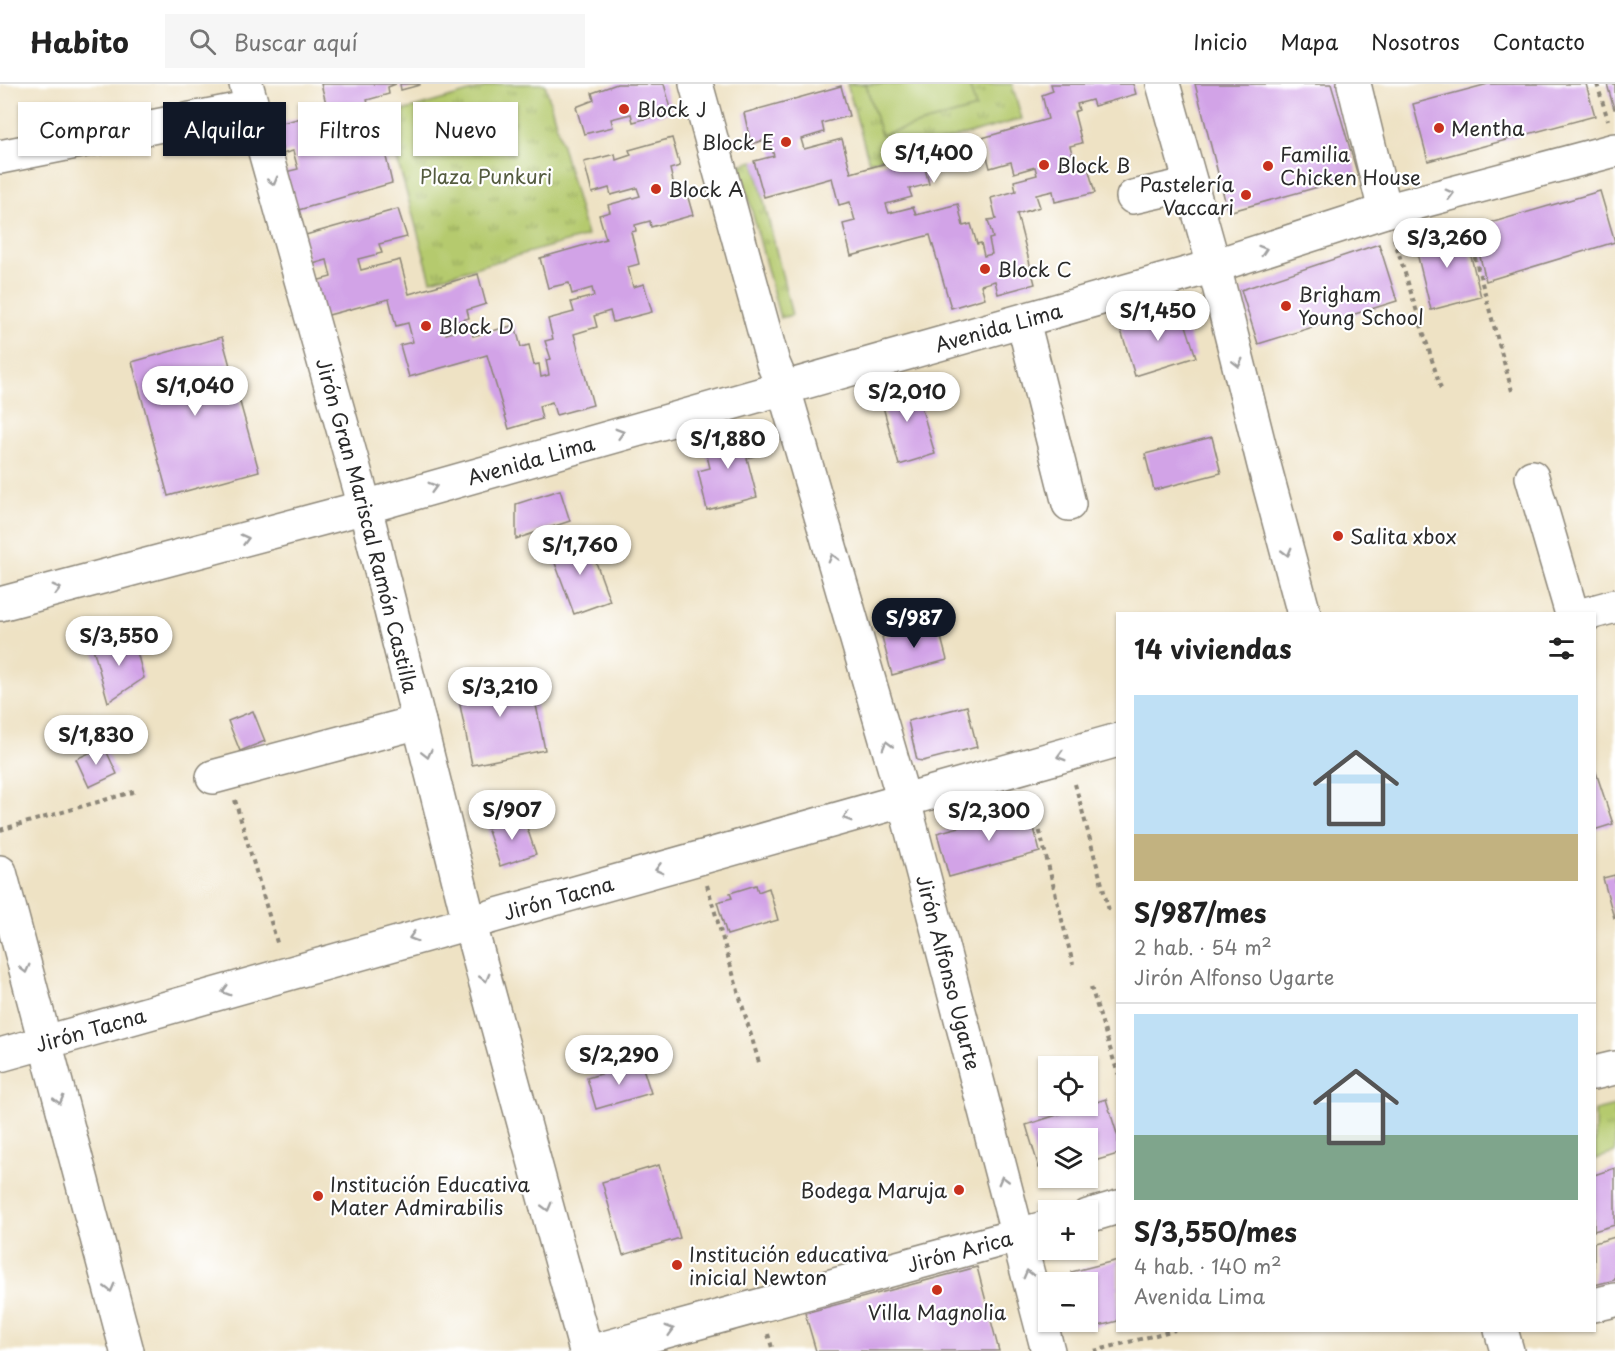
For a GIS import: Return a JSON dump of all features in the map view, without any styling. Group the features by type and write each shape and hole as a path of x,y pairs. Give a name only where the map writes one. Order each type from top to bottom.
{"street":[{"name":"Jirón Alfonso Ugarte","path":"696,84 773,363 784,389 904,801 1048,1351"},
{"path":"1163,84 1214,266 1303,612"},
{"path":"1354,84 1385,212"},
{"path":"0,157 249,95"},
{"name":"Jirón Gran Mariscal Ramón Castilla","path":"249,95 330,370 470,921 586,1351"},
{"name":"Avenida Lima","path":"0,604 365,507 711,396 784,389 828,364 1023,321 1214,266 1385,212 1457,192 1612,136"},
{"path":"1133,197 1191,184"},
{"path":"1023,321 1069,504"},
{"path":"1532,477 1571,612"},
{"path":"1593,612 1615,606"},
{"path":"224,787 419,722"},
{"name":"Jirón Tacna","path":"0,1055 1116,741"},
{"path":"0,872 127,1351"},
{"path":"1596,1073 1615,1068"},
{"path":"1098,1213 1116,1208"},
{"name":"Jirón Arica","path":"593,1351 1038,1230"},
{"path":"1596,1305 1615,1300"},
{"path":"1502,1332 1507,1351"}],"path":[{"path":"1597,84 1612,136"},
{"path":"1457,192 1512,391"},
{"path":"1385,212 1441,389"},
{"path":"1067,754 1110,914"},
{"path":"1024,767 1073,964"},
{"path":"224,787 286,974"},
{"path":"0,830 136,791"},
{"path":"700,858 759,1066"},
{"path":"1091,987 1116,1068"},
{"path":"1094,1351 1168,1332"}],"green space":[{"name":"Plaza Punkuri","path":"497,84 545,84 587,236 431,280 396,156 401,156 401,111 413,108 413,156 518,156 518,102 434,102"},
{"path":"847,84 1012,84 1022,119 869,162"},
{"path":"866,84 969,84 976,108 881,135"},
{"path":"754,161 792,315 780,318 740,165"},
{"path":"1615,1106 1615,1153 1596,1159 1596,1111"}],"building":[{"path":"321,84 396,84 388,87 389,94 367,100 368,102 326,102"},
{"path":"400,84 420,84 420,85 401,90"},
{"name":"Block J","path":"617,84 664,84 672,112 633,122 631,114 611,119 613,127 584,134 576,107 594,100 592,93"},
{"path":"1051,84 1133,84 1136,94 1094,106 1092,100 1077,104 1079,110 1074,112 1082,143 1070,146 1076,167 1087,164 1095,193 1055,202 1053,191 1036,195 1040,207 1017,214 1035,284 998,294 995,281 981,285 985,298 951,308 930,235 851,256 843,224 855,221 850,202 839,205 832,178 764,197 754,161 774,156 769,139 751,144 744,113 841,86 849,116 822,123 824,132 801,139 804,149 842,139 851,173 921,153 929,184 909,189 912,197 886,204 889,213 913,207 916,215 958,204 963,226 971,224 977,244 981,243 984,256 992,254 989,239 993,238 988,220 996,219 991,198 1016,191 1014,181 1037,175 1035,167 1014,173 1011,162 990,168 982,138 1048,119 1042,95 1053,91"},
{"path":"1195,84 1331,84 1358,176 1228,212"},
{"path":"1488,84 1586,84 1595,116 1428,161 1413,104"},
{"path":"1607,84 1615,84 1615,109 1614,109"},
{"path":"298,119 298,156 386,156 392,183 295,211 285,172 298,169 293,151 286,153 286,122"},
{"path":"672,138 680,166 670,169 675,190 685,187 693,215 651,227 650,221 635,225 636,231 631,232 639,264 628,267 633,287 644,284 652,312 613,322 610,311 594,316 597,327 574,334 593,405 556,415 552,402 539,406 542,419 509,429 487,355 409,377 400,345 413,342 408,323 396,326 389,299 321,317 312,282 331,277 327,260 309,265 302,236 398,209 407,237 379,244 382,253 358,259 361,270 400,260 409,294 478,274 486,304 467,310 469,318 444,325 446,334 471,327 473,336 515,325 521,347 529,345 534,365 539,364 541,377 549,375 546,360 551,359 545,341 553,339 548,319 574,312 571,302 594,296 592,288 572,294 569,283 548,288 540,258 606,239 599,215 610,212 608,205 640,196 637,188 611,195 609,188 592,193 584,162 615,154 616,160 631,155 629,150"},
{"path":"1600,191 1615,242 1486,281 1473,228"},
{"path":"1464,228 1481,297 1431,310 1414,241"},
{"path":"1379,244 1397,301 1258,344 1241,290"},
{"path":"1168,311 1183,316 1196,357 1135,376 1120,327"},
{"path":"222,337 259,471 168,496 132,362"},
{"path":"914,382 935,454 899,465 879,392"},
{"path":"742,430 749,433 754,456 747,458 757,497 707,510 698,471 710,468 703,440"},
{"path":"1212,437 1221,473 1154,490 1145,454"},
{"path":"560,490 570,521 516,539 516,504"},
{"path":"589,543 610,601 574,614 549,547"},
{"path":"937,622 947,660 892,675 882,637"},
{"path":"133,637 144,678 108,702 93,648"},
{"path":"529,670 545,750 472,765 456,685"},
{"path":"967,706 977,747 923,761 917,760 908,721"},
{"path":"253,711 265,741 240,751 228,721"},
{"path":"104,746 117,774 89,787 76,759"},
{"path":"1596,772 1613,824 1596,829"},
{"path":"1029,808 1040,852 949,877 937,833"},
{"path":"523,816 536,854 500,866 487,828"},
{"path":"1615,875 1615,918 1614,918 1603,878"},
{"path":"756,885 758,892 769,888 778,920 727,935 717,902 732,898 730,893"},
{"path":"641,1062 651,1093 596,1109 587,1078"},
{"path":"1106,1099 1116,1131 1116,1155 1098,1160 1098,1128 1038,1128 1038,1165 1026,1125 1054,1116 1098,1116 1098,1102"},
{"path":"659,1165 680,1238 623,1255 602,1182"},
{"path":"1615,1168 1615,1225 1596,1230 1596,1174"},
{"path":"1615,1237 1615,1280 1596,1285 1596,1242"},
{"path":"1116,1261 1116,1322 1098,1326 1098,1272 1071,1272"},
{"name":"Villa Magnolia","path":"977,1267 999,1351 816,1351 805,1313"}],"place":[{"name":"Block J","path":"624,109"},
{"name":"Mentha","path":"1439,128"},
{"name":"Block E","path":"786,142"},
{"name":"Block B","path":"1044,165"},
{"name":"Familia Chicken House","path":"1268,166"},
{"name":"Block A","path":"656,189"},
{"name":"Pastelería Vaccari","path":"1246,195"},
{"name":"Block C","path":"985,269"},
{"name":"Brigham Young School","path":"1286,306"},
{"name":"Block D","path":"426,326"},
{"name":"Salita xbox","path":"1338,536"},
{"name":"Bodega Maruja","path":"959,1190"},
{"name":"Institución Educativa Mater Admirabilis","path":"318,1196"},
{"name":"Institución educativa inicial Newton","path":"677,1265"},
{"name":"Villa Magnolia","path":"937,1290"}]}
